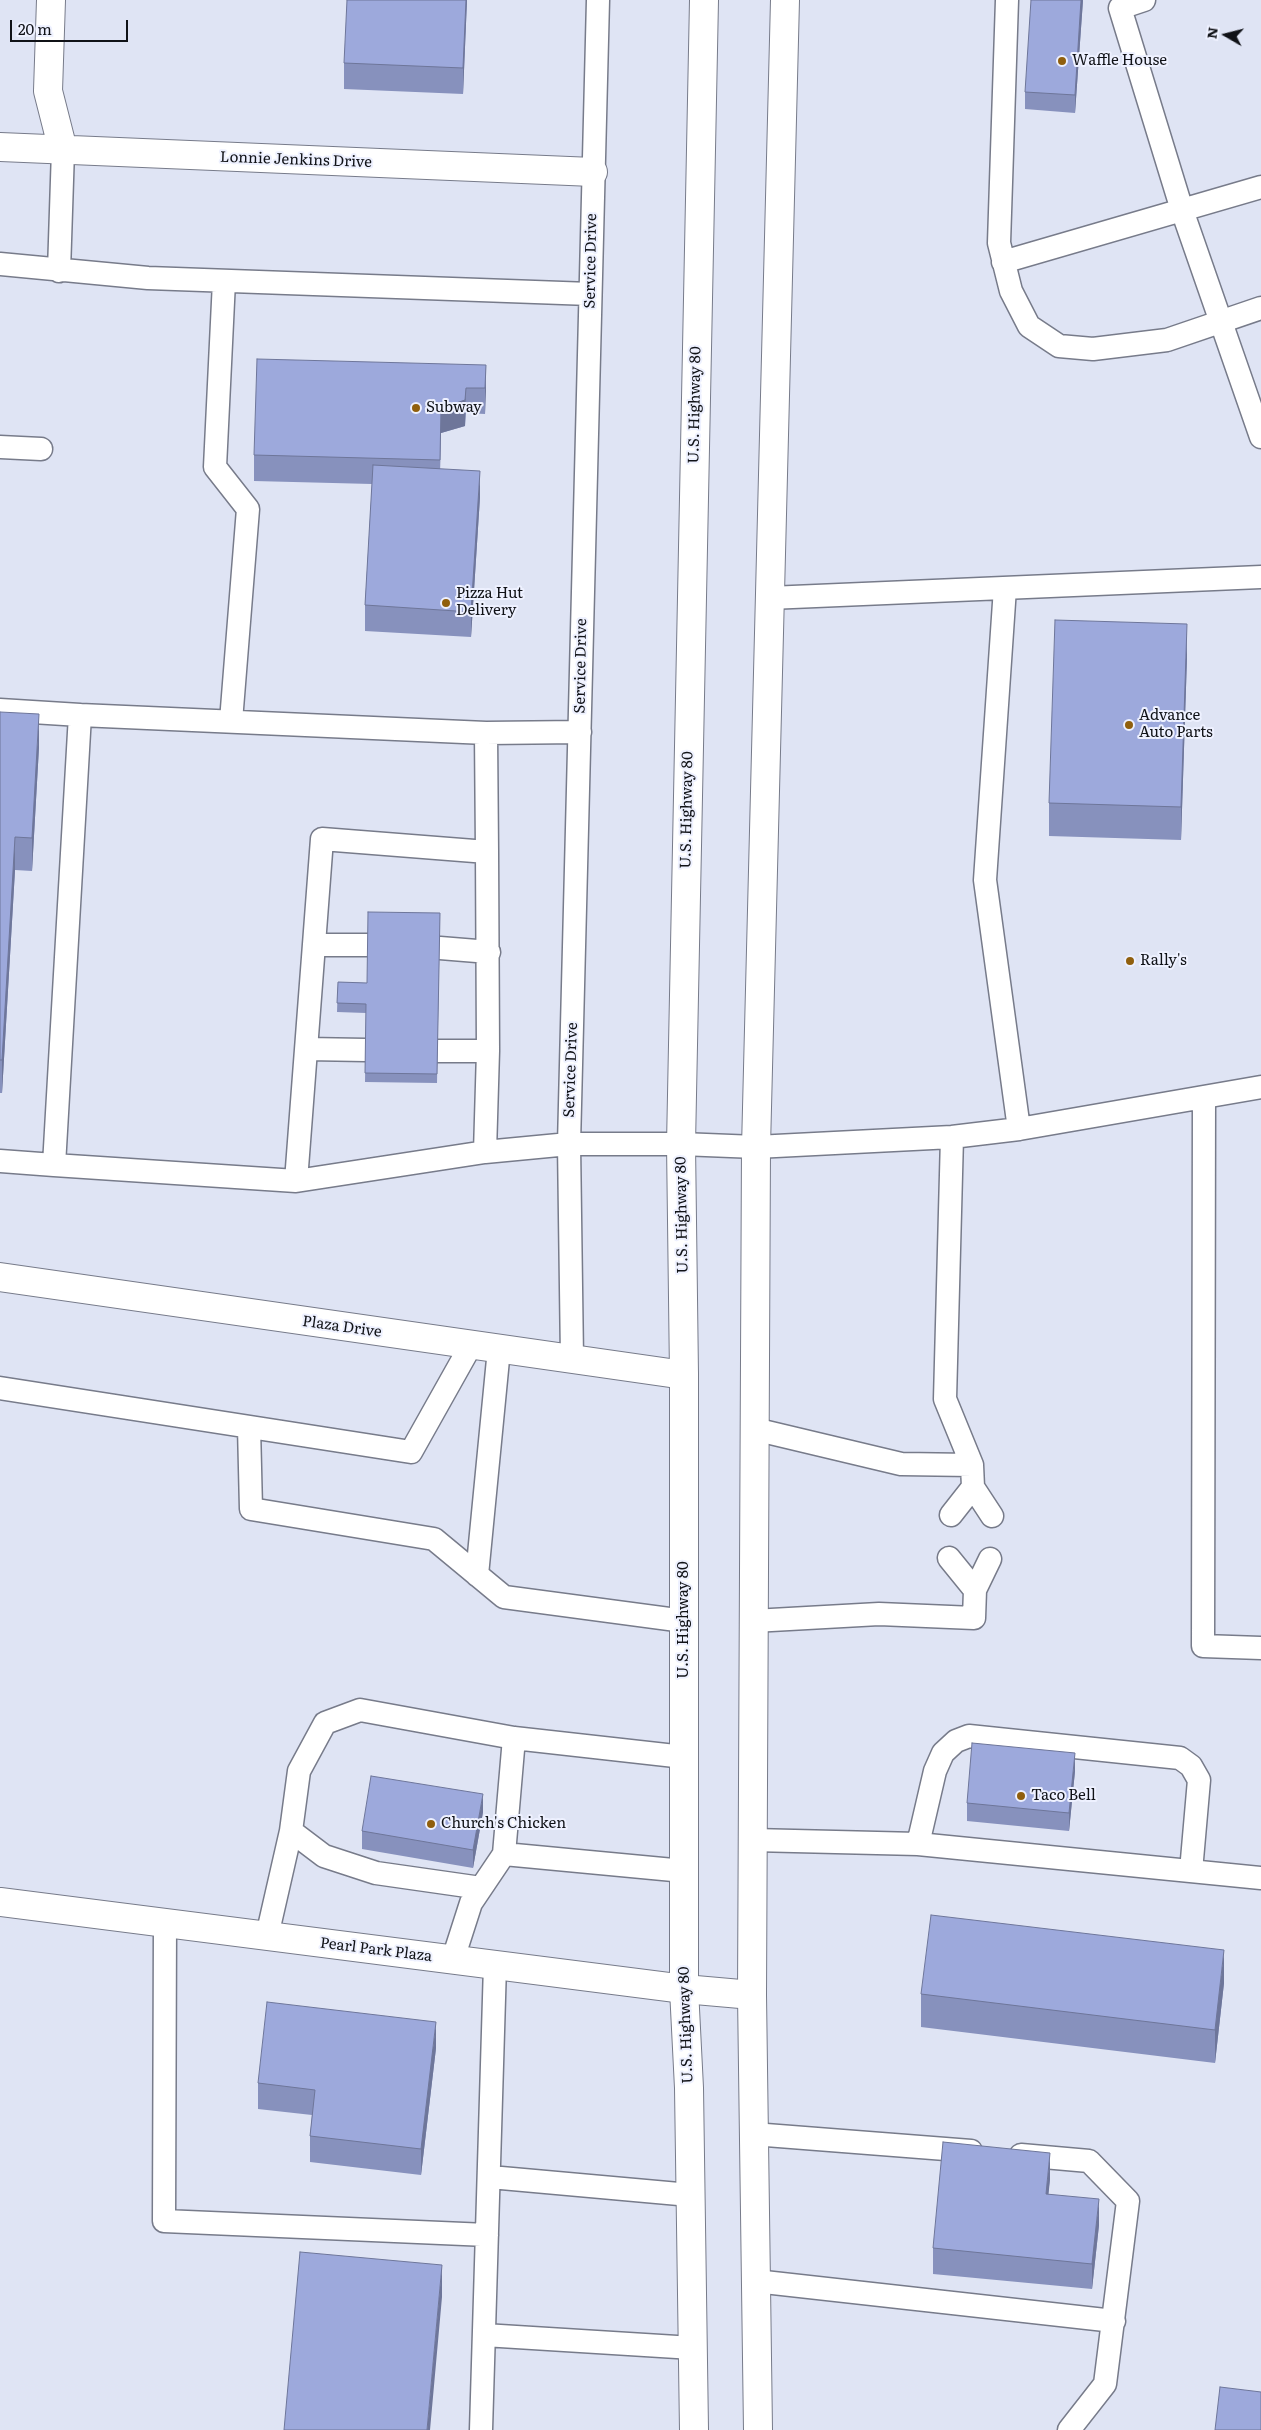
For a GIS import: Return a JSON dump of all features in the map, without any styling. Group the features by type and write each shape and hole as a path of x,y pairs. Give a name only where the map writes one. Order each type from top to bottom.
{"main road":[{"path":"51,0 48,92 63,150"},
{"name":"U.S. Highway 80","path":"694,2430 684,1989 684,1375 681,1144 704,0"},
{"path":"758,2430 752,1995 756,1147 785,0"},
{"name":"Lonnie Jenkins Drive","path":"0,147 593,172"},
{"name":"Plaza Drive","path":"0,1277 684,1375"},
{"name":"Pearl Park Plaza","path":"0,1902 684,1989 752,1995"}],"lane":[{"name":"Service Drive","path":"572,1359 568,1144 598,0"},
{"path":"1007,0 999,243 1011,291 1029,326 1059,346 1093,349 1167,340 1222,319 1261,308"},
{"path":"1144,0 1120,8 1182,210 1222,319 1261,438"},
{"path":"59,271 63,150"},
{"path":"1003,262 1261,187"},
{"path":"0,264 59,271 224,281 590,294"},
{"path":"224,281 215,467 248,509 230,721"},
{"path":"0,447 41,450"},
{"path":"769,598 1261,577"},
{"path":"1005,588 985,880 1019,1129"},
{"path":"0,710 486,733 580,732"},
{"path":"54,1165 80,715"},
{"path":"485,1152 489,952 486,733"},
{"path":"296,1181 322,839 487,852"},
{"path":"315,944 367,945"},
{"path":"440,948 489,952"},
{"path":"307,1049 366,1050"},
{"path":"438,1051 488,1051"},
{"path":"0,1161 296,1181 485,1152 568,1144 681,1144 756,1147 952,1137 1019,1129 1261,1088"},
{"path":"1204,1097 1203,1646 1261,1648"},
{"path":"952,1137 945,1399 973,1476 992,1516"},
{"path":"0,1388 411,1452 471,1345"},
{"path":"477,1575 499,1349"},
{"path":"249,1427 250,1509 434,1539 504,1597 684,1621"},
{"path":"754,1429 901,1464 973,1476"},
{"path":"951,1515 973,1476"},
{"path":"949,1558 975,1590"},
{"path":"753,1621 880,1614 974,1618 975,1590 990,1559"},
{"path":"267,1936 291,1831 299,1771 325,1723 360,1710 514,1738 684,1756"},
{"path":"918,1844 935,1771 943,1753 956,1741 969,1736 1180,1758 1191,1766 1200,1780 1191,1871"},
{"path":"453,1960 471,1903 504,1854 514,1738"},
{"path":"291,1831 324,1856 376,1873 480,1888"},
{"path":"753,1840 918,1844 1261,1878"},
{"path":"504,1854 684,1872"},
{"path":"165,1923 164,2221 487,2235"},
{"path":"481,2430 495,1965"},
{"path":"753,2134 1089,2161 1128,2201 1105,2384 1069,2430"},
{"path":"490,2177 690,2195"},
{"path":"755,2281 1114,2321"},
{"path":"484,2335 693,2348"}],"building":[{"path":"347,0 466,0 463,68 344,63"},
{"path":"1031,0 1081,0 1075,95 1025,92"},
{"path":"257,359 486,365 485,388 466,388 465,400 441,408 440,460 254,455"},
{"path":"373,465 480,471 471,612 365,605"},
{"path":"1055,620 1187,624 1181,807 1049,803"},
{"path":"0,712 39,714 32,838 15,837 2,1060 0,1060"},
{"path":"368,912 440,913 437,1074 365,1073 366,1004 337,1003 338,982 367,983"},
{"name":"Taco Bell","path":"972,1743 1075,1753 1069,1813 967,1803"},
{"path":"371,1776 483,1794 473,1850 362,1831"},
{"path":"931,1915 1224,1950 1215,2030 921,1994"},
{"path":"267,2002 436,2022 421,2149 310,2136 315,2090 258,2083"},
{"path":"943,2142 1050,2153 1046,2194 1099,2199 1092,2264 933,2248"},
{"path":"300,2252 442,2265 427,2430 284,2430"},
{"path":"1220,2387 1261,2392 1261,2430 1215,2430"}],"place":[{"name":"Waffle House","path":"1062,61"},
{"name":"Subway","path":"416,408"},
{"name":"Pizza Hut Delivery","path":"446,603"},
{"name":"Advance Auto Parts","path":"1129,725"},
{"name":"Rally's","path":"1130,961"},
{"name":"Taco Bell","path":"1021,1796"},
{"name":"Church's Chicken","path":"431,1824"}]}
